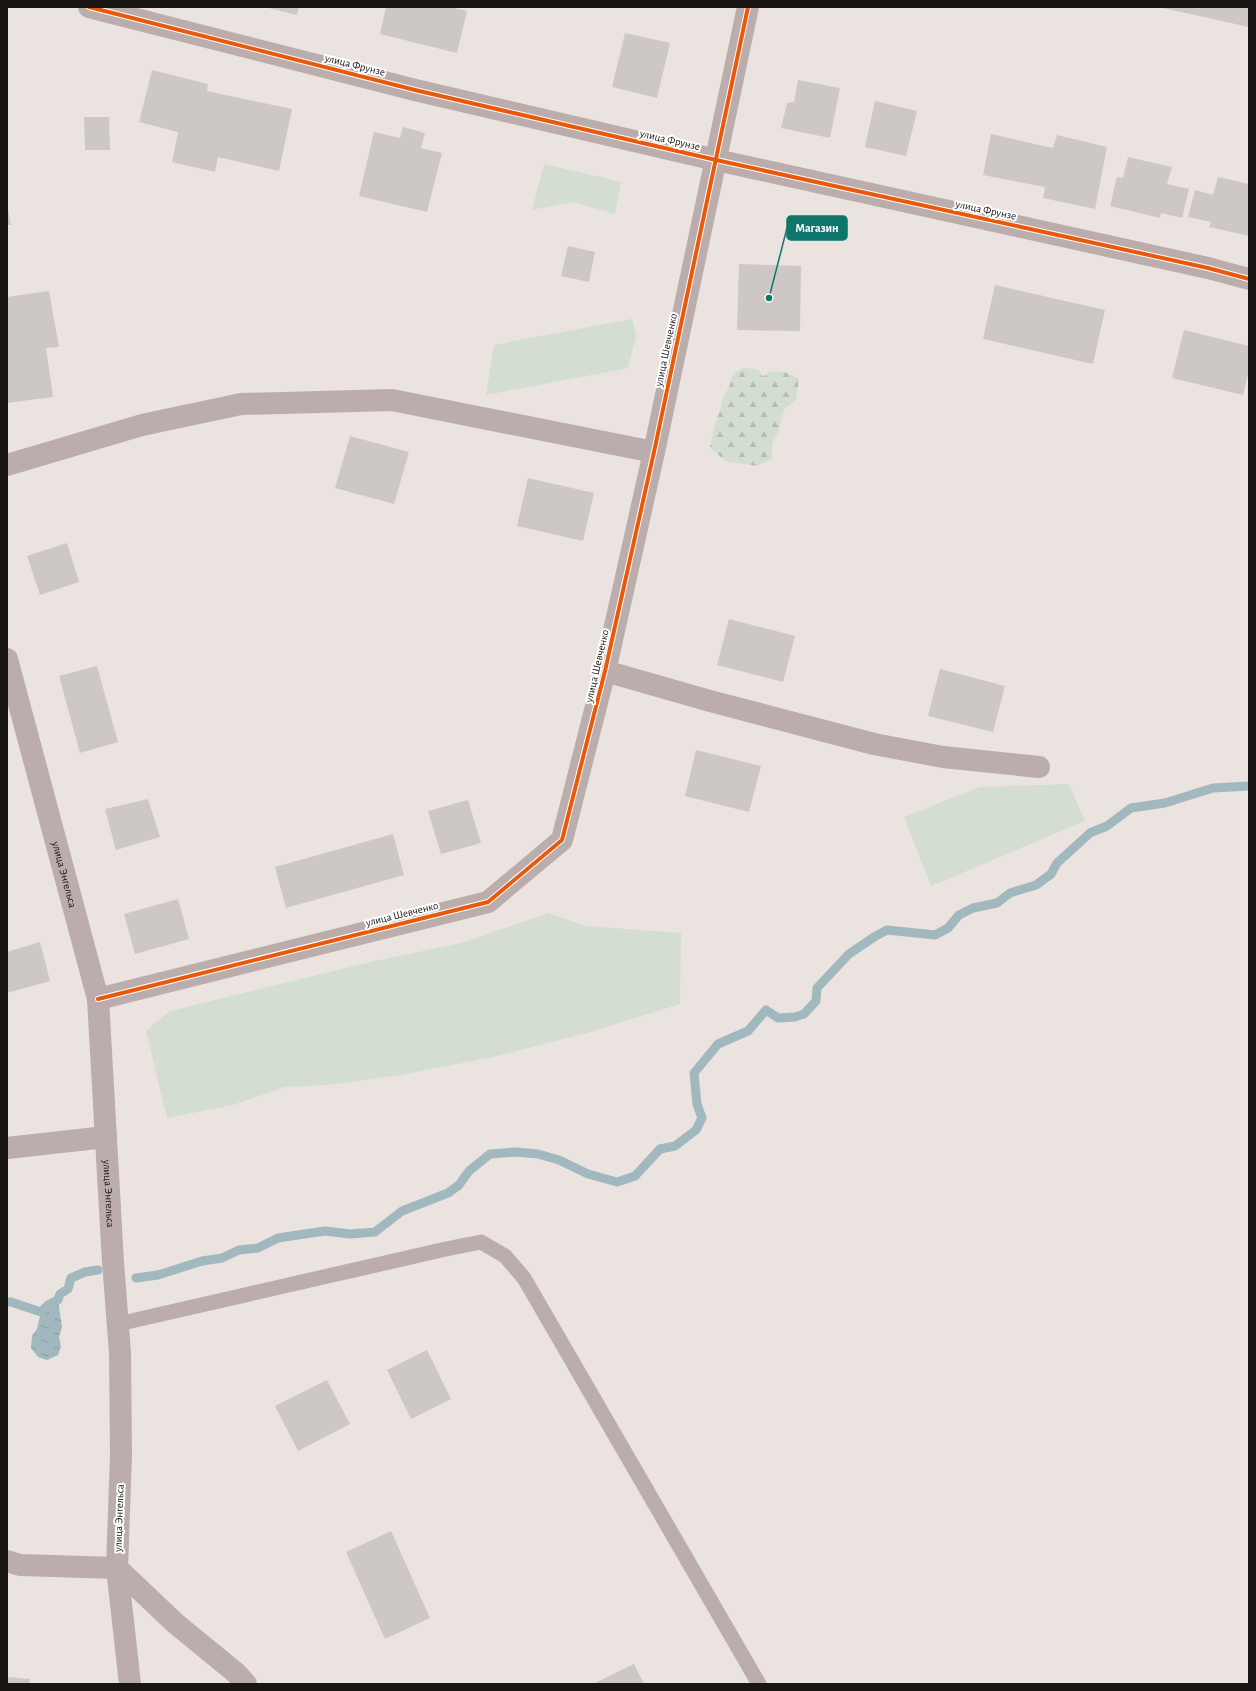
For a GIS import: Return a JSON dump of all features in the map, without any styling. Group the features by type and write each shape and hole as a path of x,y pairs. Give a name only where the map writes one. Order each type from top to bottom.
{"street":[{"name":"улица Фрунзе","path":"89,7 415,90 716,160 1208,268 1249,279"},
{"name":"улица Шевченко","path":"98,999 488,902 562,840 605,671 654,452 748,7"},
{"path":"7,465 142,425 241,404 392,400 654,452"},
{"name":"улица Энгельса","path":"7,659 98,999 113,1262 120,1353 121,1455 117,1568 174,1623 236,1673 246,1684"},
{"path":"605,671 710,701 874,744 943,757 1038,767"},
{"path":"7,1148 106,1137"},
{"path":"11,1565 117,1568 130,1684"}],"lane":[{"path":"118,1324 446,1248 481,1242 505,1256 524,1278 759,1684"}],"green space":[{"path":"544,164 621,182 615,214 574,202 532,210"},
{"path":"632,319 636,336 628,368 486,395 494,345"},
{"path":"743,368 758,369 763,377 771,371 785,372 799,379 796,400 784,409 779,430 772,444 772,459 757,466 726,461 710,448 715,424 723,398 729,387 733,374"},
{"path":"1069,784 1085,821 931,886 904,817 980,787"},
{"path":"548,913 586,926 681,933 680,1004 590,1032 493,1057 401,1075 327,1085 285,1087 233,1105 167,1118 146,1031 170,1011 362,964 465,942"}],"water":[{"path":"58,1300 62,1327 59,1337 61,1346 58,1355 47,1360 38,1357 31,1348 32,1336 37,1329 41,1312"}],"building":[{"path":"265,7 299,7 297,15"},
{"path":"386,7 449,7 467,11 457,53 380,34"},
{"path":"1249,7 1249,27 1163,8"},
{"path":"625,33 670,43 657,98 612,87"},
{"path":"152,70 208,84 207,91 292,109 279,171 218,157 215,172 172,162 178,132 139,122"},
{"path":"798,80 840,88 830,138 781,128 787,103 794,102"},
{"path":"875,101 917,111 906,156 865,147"},
{"path":"84,117 109,117 110,150 85,150"},
{"path":"403,127 425,133 421,148 442,153 427,212 359,196 374,132 400,138"},
{"path":"991,134 1053,148 1057,135 1107,147 1095,209 1043,198 1045,187 983,175"},
{"path":"1128,157 1172,167 1167,184 1189,189 1182,218 1161,213 1160,218 1110,206 1117,177 1123,178"},
{"path":"1218,177 1249,184 1249,236 1209,227 1211,222 1188,217 1195,190 1213,195"},
{"path":"7,204 11,225 7,225"},
{"path":"568,246 595,252 589,282 561,276"},
{"path":"739,264 801,266 800,331 737,330"},
{"path":"995,285 1105,310 1093,364 983,339"},
{"path":"49,291 59,347 46,348 53,397 7,403 7,297"},
{"path":"1184,330 1249,346 1249,370 1243,395 1172,378"},
{"path":"350,436 409,452 394,504 335,488"},
{"path":"528,478 594,493 583,541 517,526"},
{"path":"67,543 79,582 40,595 27,556"},
{"path":"729,619 795,636 783,682 717,665"},
{"path":"97,666 118,742 80,753 59,676"},
{"path":"940,669 1005,686 993,732 928,716"},
{"path":"696,750 761,766 749,812 685,796"},
{"path":"148,799 160,837 116,850 105,809"},
{"path":"468,800 481,843 441,854 428,811"},
{"path":"393,834 404,875 286,908 275,867"},
{"path":"178,899 189,939 135,954 124,914"},
{"path":"40,942 50,981 7,993 7,952"},
{"path":"427,1350 451,1399 411,1419 387,1370"},
{"path":"327,1380 350,1424 298,1451 275,1406"},
{"path":"391,1531 430,1618 385,1639 346,1552"},
{"path":"634,1664 644,1684 593,1684"},
{"path":"7,1677 30,1679 29,1684 7,1684"}],"waterway":[{"path":"136,1278 158,1275 202,1261 222,1258 239,1250 258,1248 278,1238 325,1231 350,1234 375,1232 402,1211 448,1193 459,1185 469,1171 490,1154 516,1152 538,1154 559,1160 588,1174 617,1182 635,1176 660,1149 675,1146 696,1130 702,1118 697,1104 694,1073 718,1044 748,1031 766,1010 778,1018 795,1017 804,1014 816,1001 817,988 849,954 874,937 887,930 935,935 948,928 959,915 973,908 997,903 1010,893 1036,885 1051,874 1057,863 1090,833 1107,826 1131,808 1165,803 1213,788 1249,786"},
{"path":"7,1302 41,1312 48,1305 58,1300 60,1294 68,1289 71,1278 85,1272 98,1270"}],"cycle path":[{"path":"89,7 415,90 716,160 1208,268 1249,279"},
{"path":"98,999 488,902 562,840 605,671 654,452 748,7"}],"place":[{"name":"Магазин","path":"769,298"}]}
